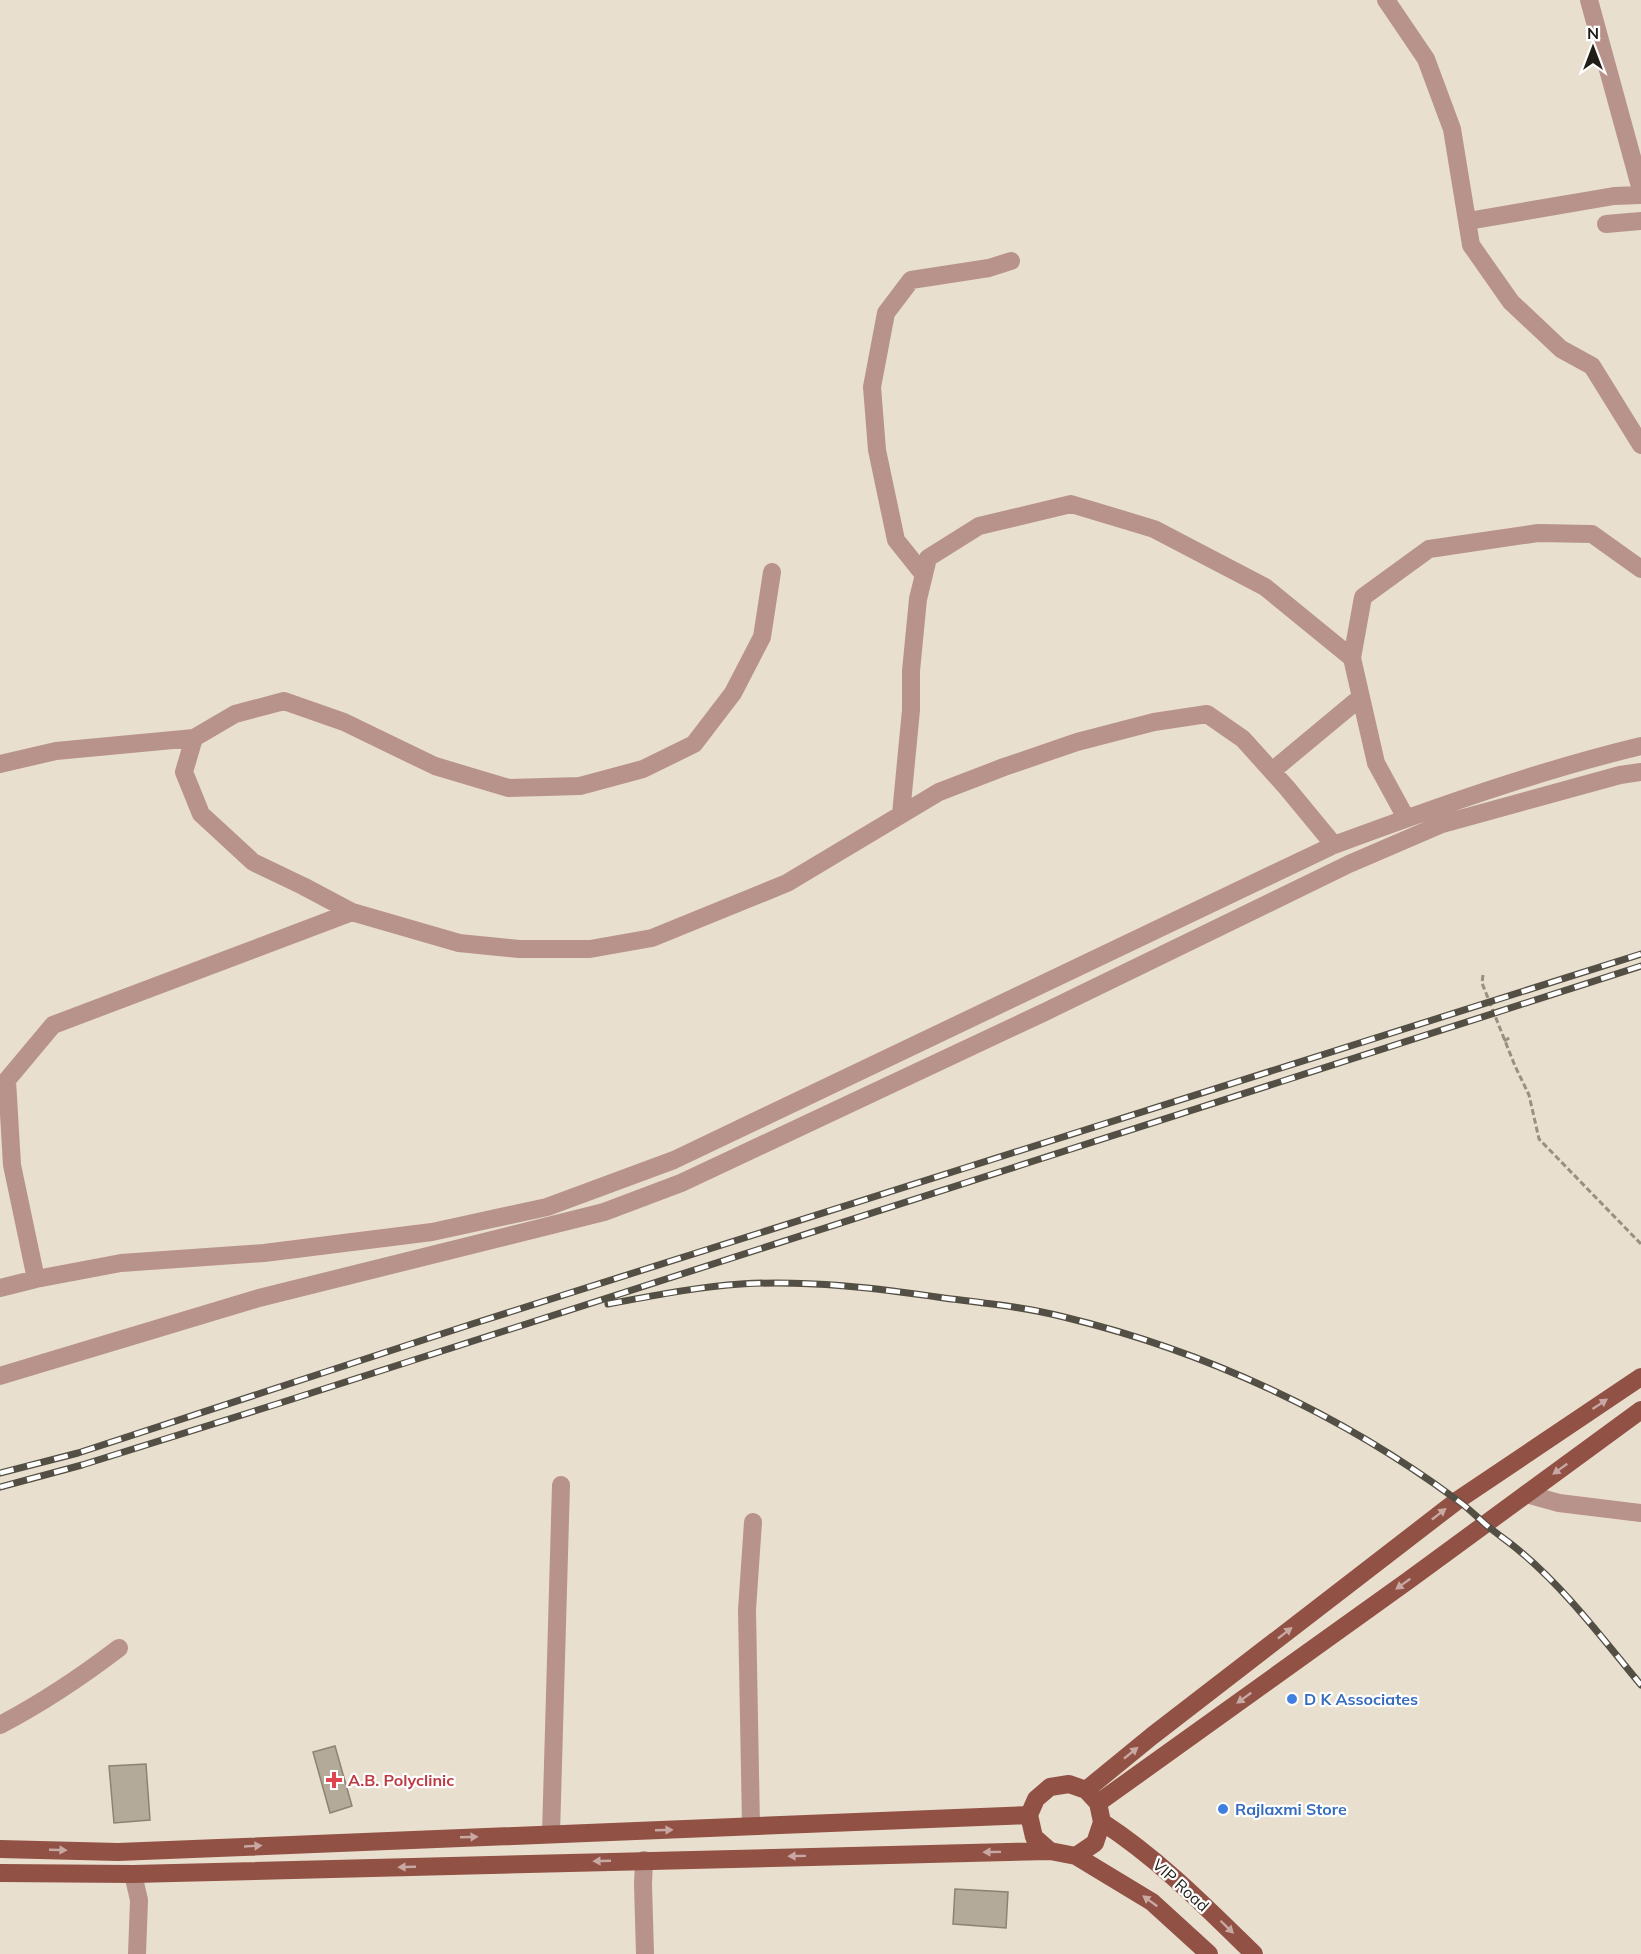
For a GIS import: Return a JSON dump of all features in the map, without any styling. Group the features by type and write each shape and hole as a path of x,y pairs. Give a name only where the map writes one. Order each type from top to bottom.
{"main road":[{"path":"1092,1797 1171,1722 1458,1500 1641,1377"},
{"path":"1092,1797 1526,1494 1641,1410"},
{"path":"0,1873 133,1874 1050,1851 1076,1856 1095,1843 1102,1822 1092,1797 1069,1784 1050,1787 1036,1798 1029,1815 1034,1837 1050,1851"},
{"path":"0,1849 118,1852 1029,1815"},
{"name":"VIP Road","path":"1102,1822 1132,1842 1176,1878 1254,1954"},
{"name":"VIP Road","path":"1076,1856 1152,1902 1209,1954"}],"street":[{"path":"1386,0 1426,59 1452,129 1472,245 1511,302 1561,349 1592,366 1641,445"},
{"path":"1589,0 1641,190"},
{"path":"1468,221 1614,196 1641,195"},
{"path":"1606,224 1641,221"},
{"path":"924,575 896,540 877,450 872,387 886,313 911,280 989,268 1011,261"},
{"path":"901,814 918,599 928,558 979,526 1071,504 1154,529 1266,587 1352,658"},
{"path":"1407,818 1376,763 1352,658 1363,597 1429,549 1538,533 1592,534 1641,569"},
{"path":"0,764 56,751 194,738 235,714 284,701 344,722 435,766 509,788 580,786 643,768 694,744 733,693 762,637 772,572"},
{"path":"1272,771 1361,697"},
{"path":"194,738 184,772 201,814 253,862 351,912 459,943 519,949 590,949 652,938 787,883 939,792 1077,742 1154,722 1206,714 1243,739 1334,845"},
{"path":"0,1288 121,1263 264,1253 432,1232 547,1207 674,1160 1334,845 1407,818 1595,757 1641,746"},
{"path":"0,1376 259,1298 604,1212 681,1183 1047,1011 1349,864 1442,824 1620,775 1641,772"},
{"path":"36,1279 12,1165 7,1080 53,1025 351,912"},
{"path":"551,1834 561,1485"},
{"path":"1526,1494 1559,1503 1641,1514"},
{"path":"751,1826 747,1610 753,1522"},
{"path":"0,1725 87,1672 119,1648"},
{"path":"644,1860 645,1954"},
{"path":"133,1874 139,1900 137,1954"}],"path":[{"path":"1483,975 1482,983 1528,1095 1539,1139 1641,1244"},
{"path":"1504,1041 1511,1037"}],"building":[{"path":"335,1746 352,1806 330,1813 313,1752"},
{"path":"146,1764 150,1820 114,1823 109,1766"},
{"path":"955,1889 1008,1892 1006,1928 953,1924"}],"railway":[{"path":"0,1473 78,1453 472,1324 1641,954"},
{"path":"0,1487 82,1465 277,1404 1641,966"},
{"path":"608,1304 724,1285 792,1283 842,1286 1034,1311 1117,1331 1169,1348 1220,1367 1319,1413 1413,1469 1457,1500 1534,1563 1550,1579 1641,1685"}],"place":[{"name":"D K Associates","path":"1292,1699"},
{"name":"A.B. Polyclinic","path":"334,1780"},
{"name":"Rajlaxmi Store","path":"1223,1809"}]}
